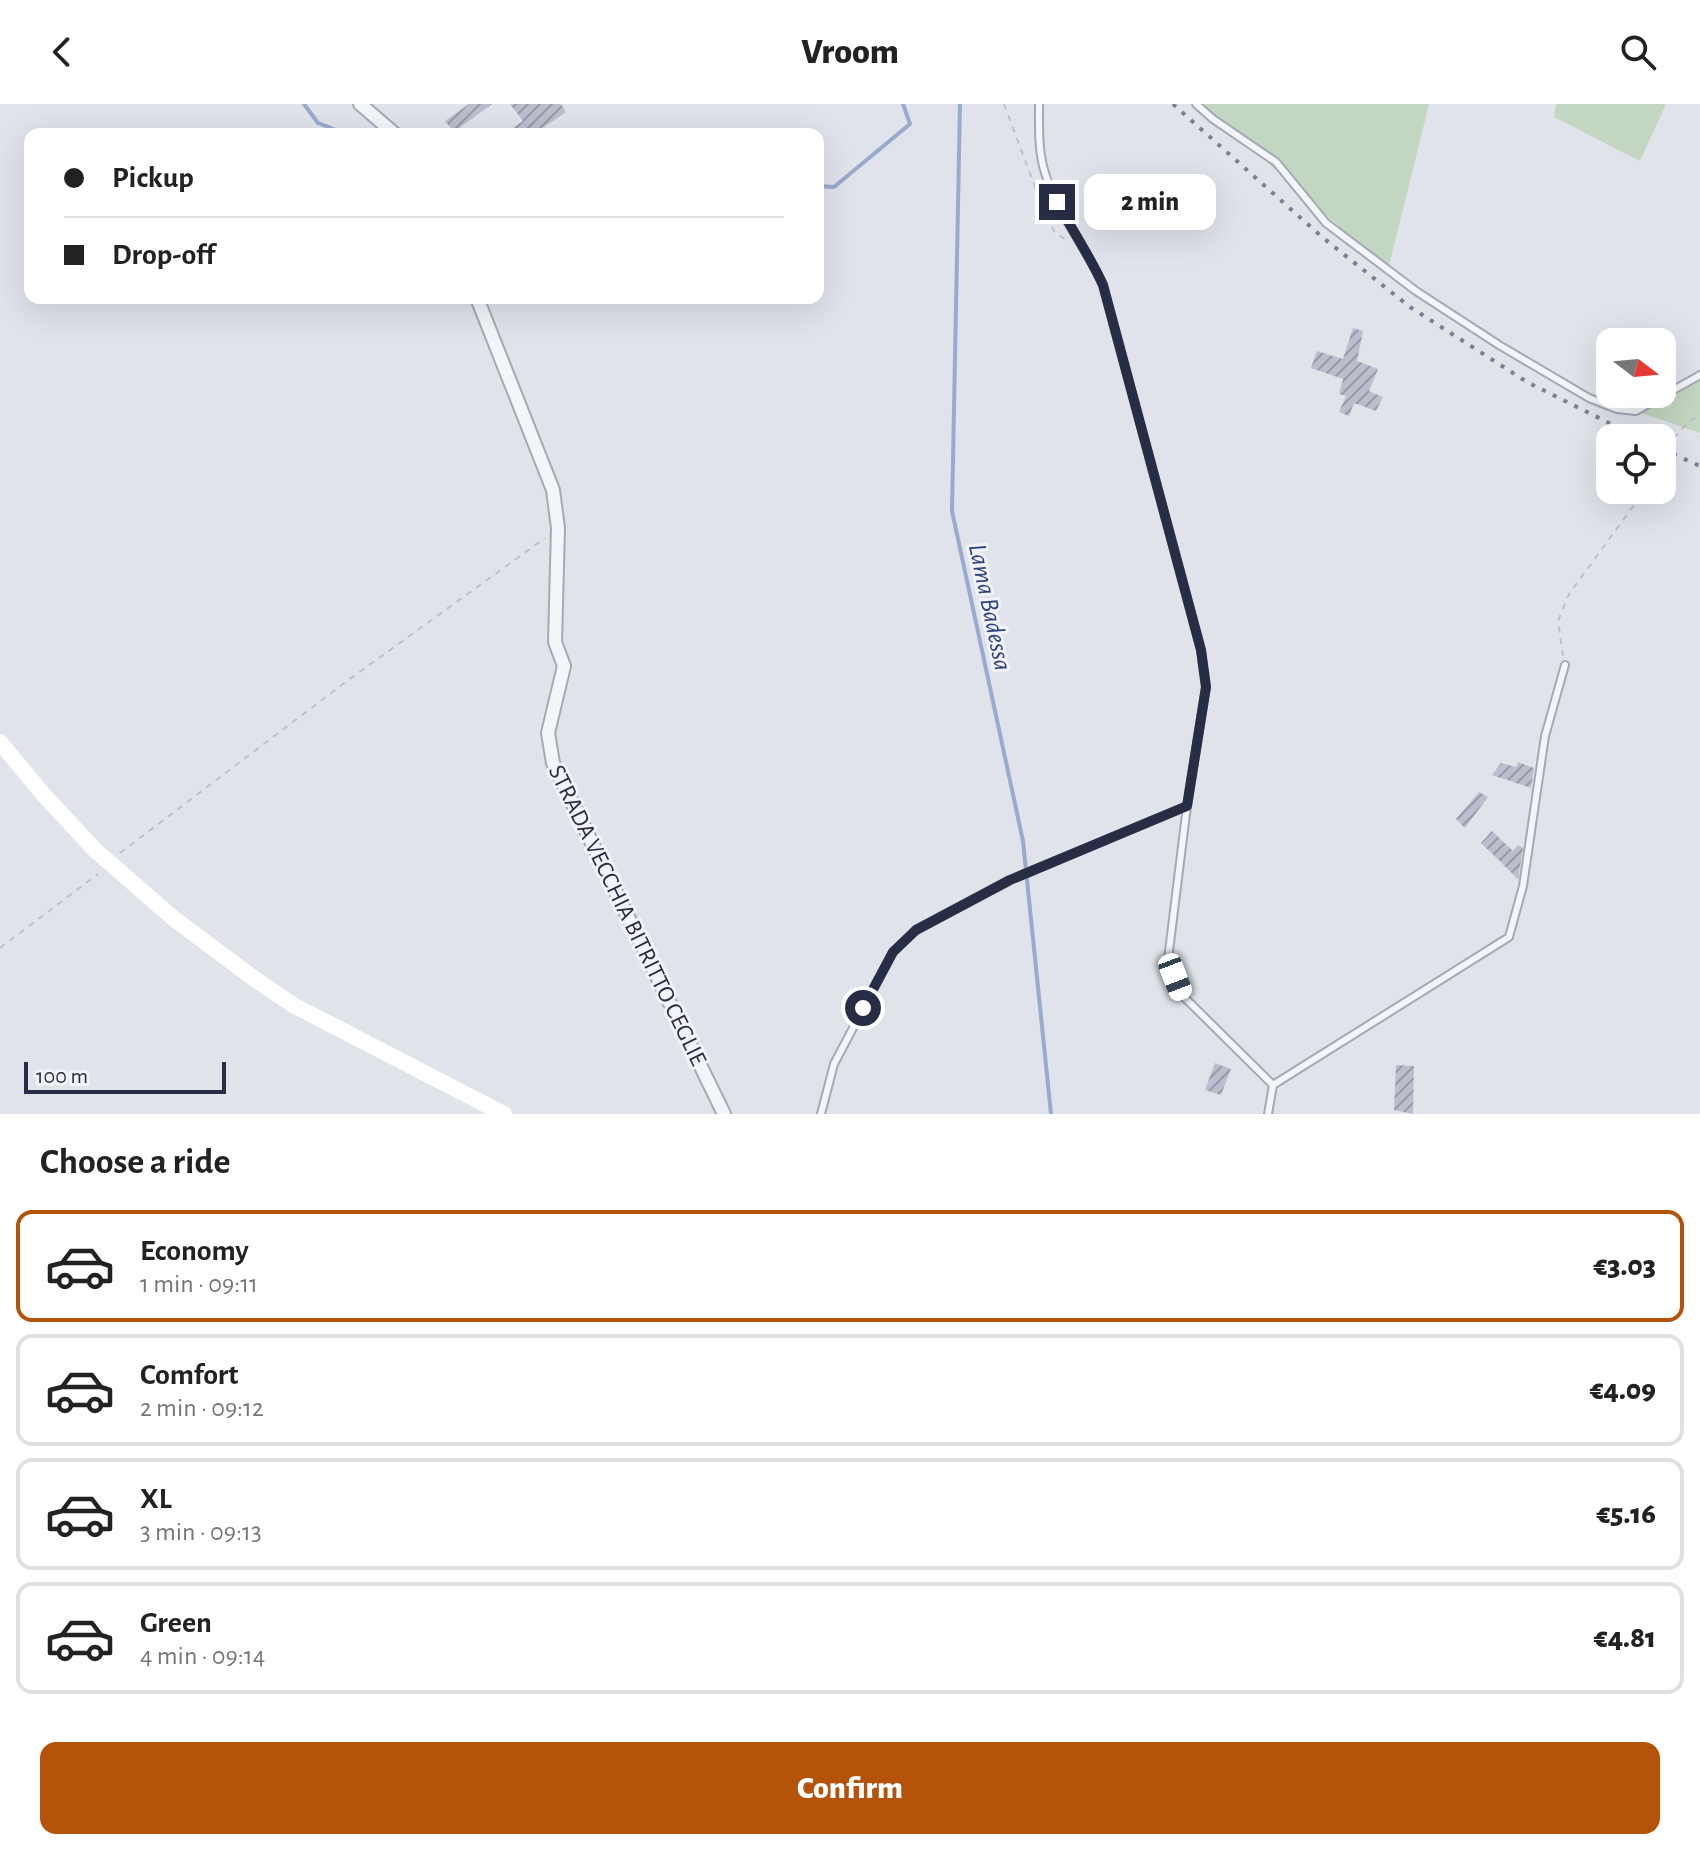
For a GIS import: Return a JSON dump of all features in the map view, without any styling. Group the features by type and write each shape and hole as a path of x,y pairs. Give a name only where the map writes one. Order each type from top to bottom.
{"main road":[{"path":"0,742 42,793 111,865 173,918 293,1005 504,1114"}],"street":[{"path":"360,104 388,128"},
{"name":"STRADA VECCHIA BITRITTO CEGLIE","path":"479,304 553,490 558,528 555,642 564,666 548,733 553,763 724,1114"}],"lane":[{"path":"1039,104 1044,170 1057,202 1080,245 1091,258 1103,285 1201,650 1206,687 1168,959 1181,994 1273,1085"},
{"path":"1196,104 1276,162 1326,223 1416,291 1589,398 1617,409 1636,411 1700,375"},
{"path":"1268,1114 1273,1085 1509,937 1523,886 1545,736 1565,665"},
{"path":"821,1114 834,1064 893,952 916,930 1010,880 1187,806"}],"path":[{"path":"1004,104 1055,233 1080,245"},
{"path":"1676,436 1688,422 1700,415"},
{"path":"1565,665 1558,621 1569,594 1635,504"},
{"path":"0,948 111,865 123,849 558,528"}],"green space":[{"path":"1202,104 1429,104 1388,270"},
{"path":"1556,104 1666,104 1640,161 1554,117"},
{"path":"1700,375 1700,433 1636,411 1641,408 1676,408 1676,388"}],"building":[{"path":"469,104 492,104 459,128 451,128 445,121"},
{"path":"510,104 561,104 566,112 543,128 513,128 523,121"},
{"path":"1353,328 1363,331 1357,361 1378,369 1369,391 1383,397 1376,411 1354,403 1349,416 1339,412 1346,396 1339,394 1343,379 1311,368 1317,351 1343,359"},
{"path":"1518,762 1534,768 1531,788 1492,775 1501,763 1516,767"},
{"path":"1479,792 1488,797 1465,828 1456,819"},
{"path":"1492,831 1513,851 1518,845 1523,848 1518,879 1481,843"},
{"path":"1215,1063 1231,1069 1221,1095 1205,1090"},
{"path":"1396,1065 1414,1066 1413,1114 1394,1110"}],"waterway":[{"name":"Lama Badessa","path":"304,104 318,123 331,128"},
{"name":"Lama Badessa","path":"824,186 834,187 910,124 903,104"},
{"name":"Lama Badessa","path":"960,104 952,511 1023,841 1051,1114"}],"railway":[{"path":"1173,104 1322,237 1410,307 1527,382 1611,424"},
{"path":"1676,455 1700,466"}],"route":[{"path":"863,1008 893,952 916,930 1010,880 1187,806 1206,687 1201,650 1103,285 1091,258 1080,245 1057,202"}]}
